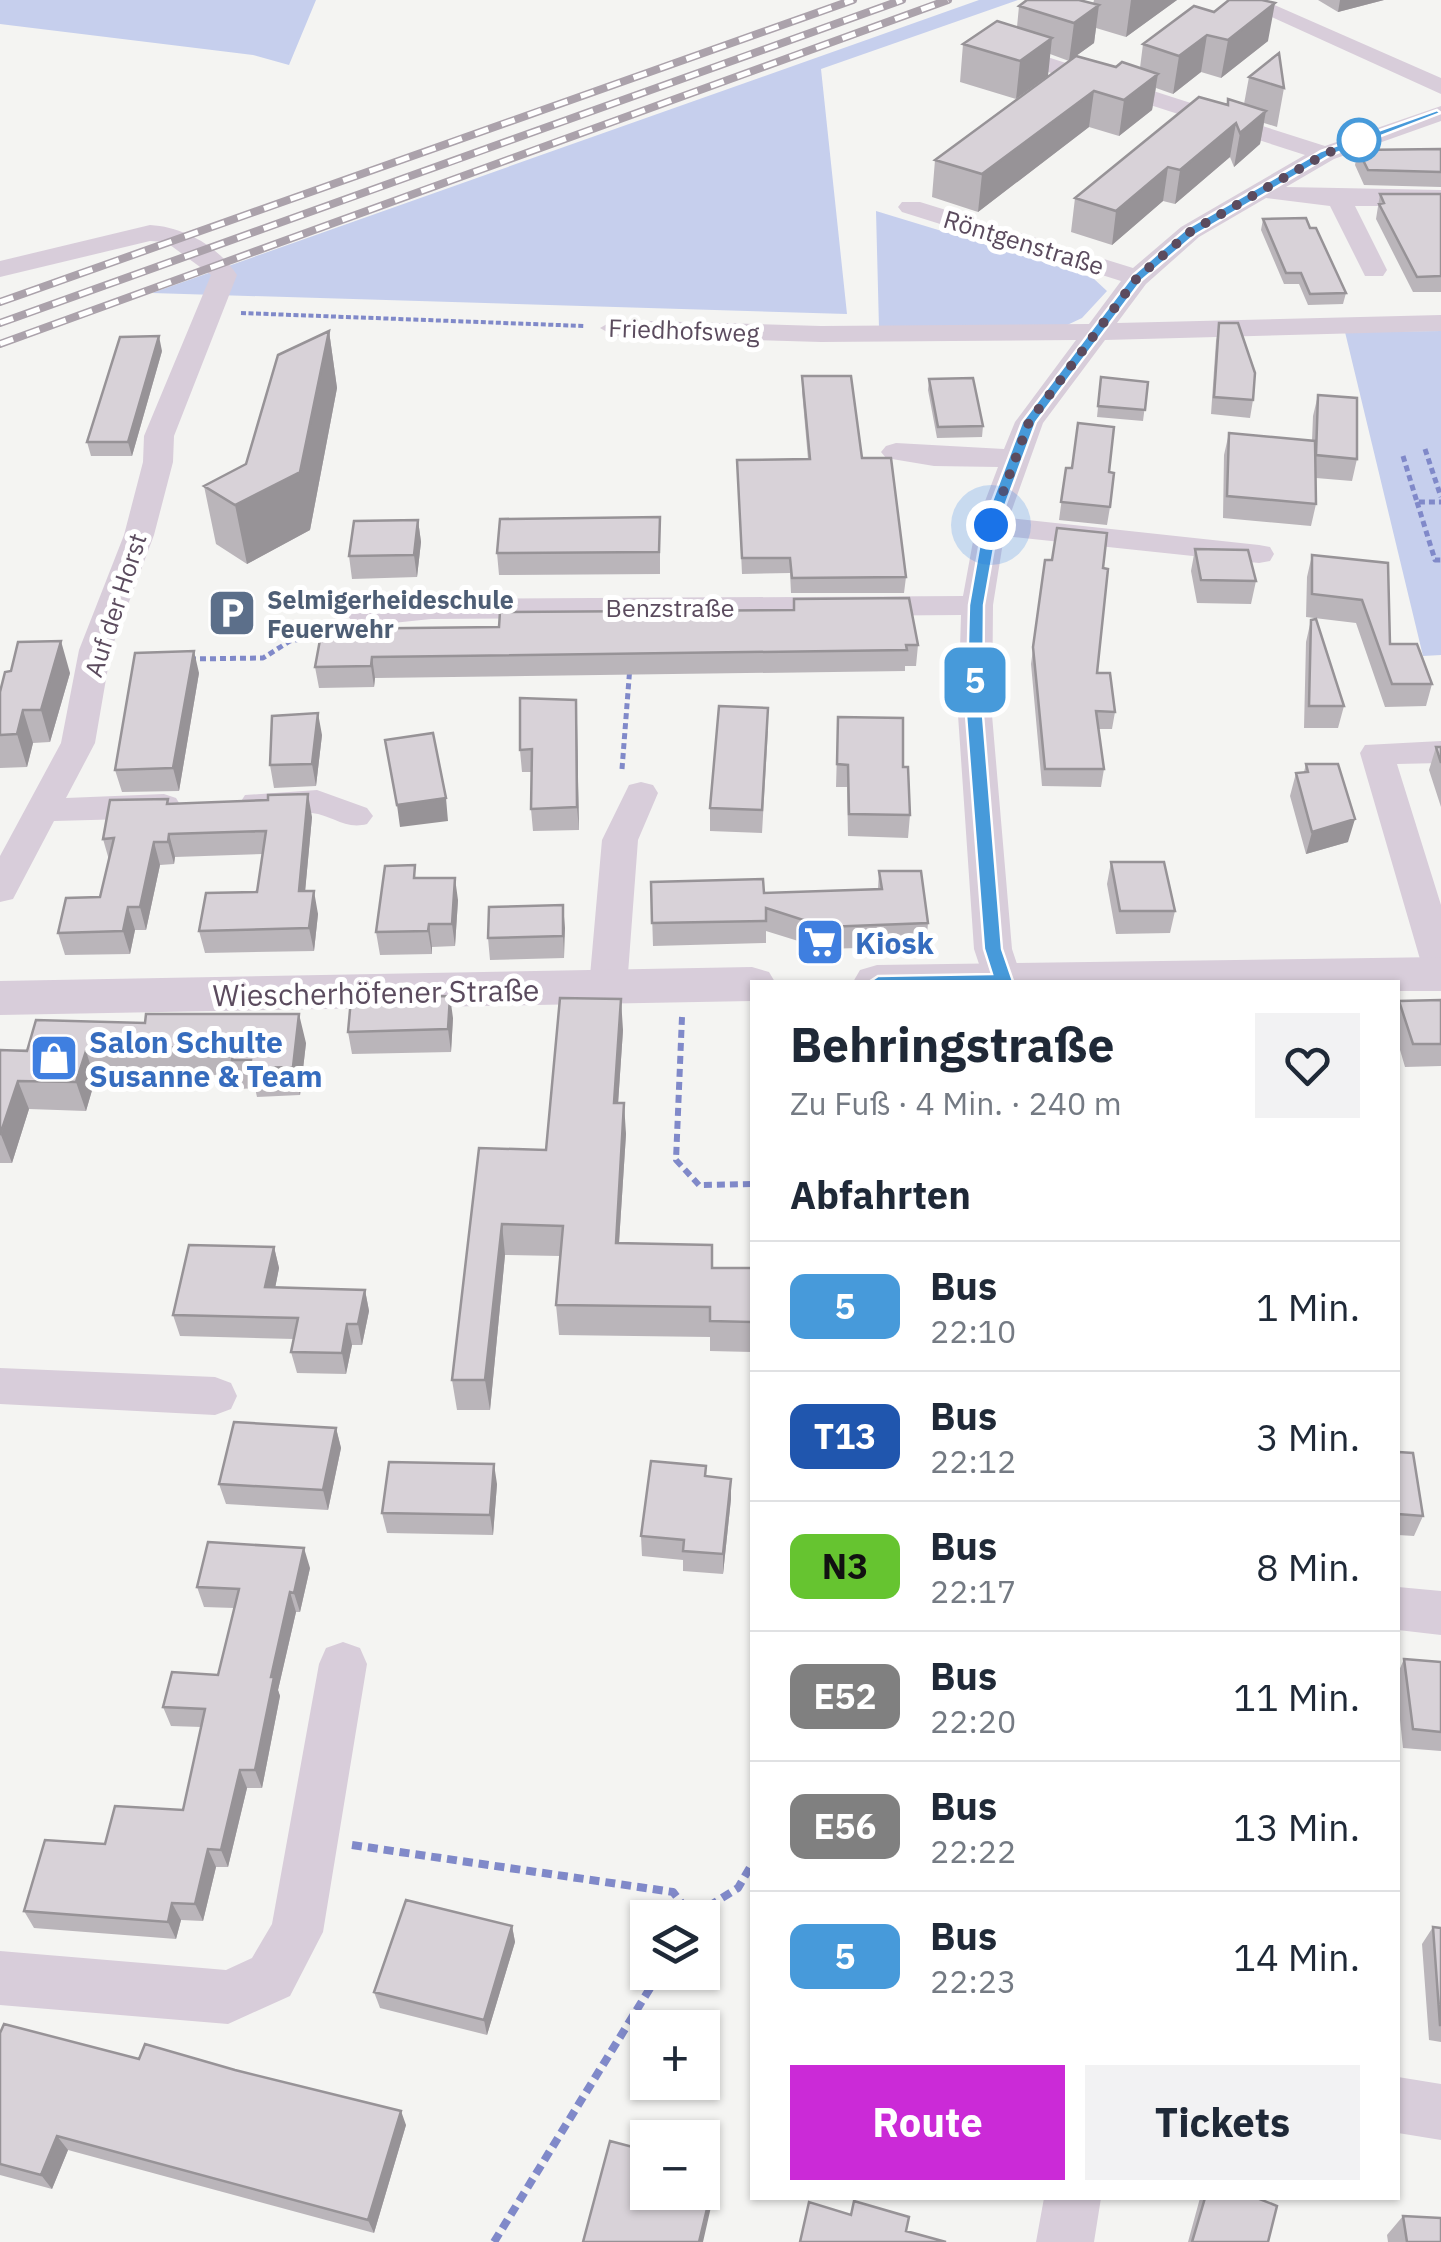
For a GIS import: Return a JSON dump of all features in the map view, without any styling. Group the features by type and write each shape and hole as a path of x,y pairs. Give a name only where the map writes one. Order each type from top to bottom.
{"street":[{"path":"1244,0 1441,87"},
{"path":"974,41 1325,154"},
{"path":"1003,980 993,949 974,715 977,605 991,525 1012,458 1029,422 1137,278 1190,232 1325,154 1441,113"},
{"path":"1261,190 1294,197 1338,199 1441,198"},
{"path":"1338,199 1374,270"},
{"name":"Röntgenstraße","path":"911,207 1137,278"},
{"path":"0,269 21,268 73,250 138,236 168,234 219,265 224,275 210,311"},
{"name":"Auf der Horst","path":"0,890 78,742 95,650 139,535 158,462 159,436 210,311"},
{"name":"Friedhofsweg","path":"614,328 733,334 1098,332 1441,323"},
{"path":"896,452 1012,458"},
{"path":"991,525 1259,554"},
{"name":"Benzstraße","path":"364,616 431,609 977,605"},
{"path":"1441,752 1378,753 1441,966"},
{"path":"608,987 620,840 641,793"},
{"path":"44,810 317,801 355,816"},
{"path":"1113,980 1441,974"},
{"name":"Wiescherhöfener Straße","path":"0,998 750,984"},
{"path":"0,1386 215,1396"},
{"path":"1400,1609 1441,1613"},
{"path":"0,1978 228,1997 271,1977 297,1932 343,1664"},
{"path":"1400,2105 1441,2112"},
{"path":"1065,2242 1073,2200"}],"path":[{"name":"Friedhofsweg","path":"210,311 614,328"},
{"path":"1416,502 1441,500 1425,449"},
{"path":"1403,456 1435,560 1441,560"},
{"path":"633,607 622,771 641,793"},
{"path":"173,660 262,658 290,641 331,634 364,616"},
{"path":"683,986 676,1160 699,1185 750,1184"},
{"path":"314,1840 673,1892 680,1900"},
{"path":"720,1901 750,1874"},
{"path":"494,2242 649,1990"}],"shaded area":[{"path":"0,0 316,0 289,65 253,55 0,24"},
{"path":"979,0 1018,0 821,69 847,314 152,293"},
{"path":"876,211 1093,278 1107,291 1082,318 1065,326 879,328"},
{"path":"1441,331 1441,655 1423,656 1345,332"}],"building":[{"path":"1027,0 1079,0 1099,5 1074,23 1019,6"},
{"path":"1229,0 1275,3 1228,40 1207,35 1179,56 1143,44 1194,6 1214,12"},
{"path":"997,21 1052,38 1020,61 963,44"},
{"path":"1279,53 1284,88 1249,77"},
{"path":"1076,56 1116,67 1122,62 1158,74 1124,100 1094,91 982,174 935,160"},
{"path":"1199,97 1228,105 1228,99 1266,111 1240,133 1236,123 1180,170 1168,167 1116,211 1075,198"},
{"path":"1441,149 1441,172 1368,170 1358,150"},
{"path":"1380,194 1441,194 1441,276 1417,277 1379,204 1384,203"},
{"path":"1306,218 1310,228 1316,228 1346,293 1310,294 1301,273 1286,273 1263,219"},
{"path":"1219,323 1238,323 1255,373 1253,400 1214,397"},
{"path":"329,331 300,472 235,505 204,486 246,464 278,355"},
{"path":"159,336 128,442 87,442 120,337"},
{"path":"802,376 851,376 862,458 891,458 906,577 792,578 790,558 742,558 737,460 810,459"},
{"path":"1101,377 1148,382 1145,410 1098,406"},
{"path":"973,378 983,426 938,427 929,379"},
{"path":"1318,395 1357,398 1357,459 1316,455"},
{"path":"1078,423 1114,427 1110,507 1061,502 1066,468 1072,468"},
{"path":"1229,433 1315,441 1316,504 1227,496"},
{"path":"660,517 659,552 497,553 500,519"},
{"path":"418,520 414,555 349,556 354,521"},
{"path":"1057,528 1107,533 1103,568 1108,569 1097,673 1110,673 1115,712 1096,711 1104,769 1045,769 1033,647 1045,560 1052,560"},
{"path":"1195,549 1248,550 1256,581 1201,580"},
{"path":"1312,555 1388,563 1390,644 1417,644 1432,684 1392,684 1362,600 1312,594"},
{"path":"909,598 918,645 906,645 907,650 372,657 371,666 315,667 322,629 499,627 500,612 794,610 794,599"},
{"path":"1316,619 1344,706 1309,706 1311,620"},
{"path":"61,641 41,710 23,710 17,734 0,735 0,692 5,672 11,671 18,642"},
{"path":"194,651 173,768 115,770 135,653"},
{"path":"520,698 576,700 577,807 531,809 532,749 520,750"},
{"path":"719,706 768,708 762,810 710,808"},
{"path":"318,713 312,764 270,765 272,716"},
{"path":"838,717 903,718 903,767 908,767 910,815 849,814 848,765 837,764"},
{"path":"433,733 446,798 397,805 385,740"},
{"path":"1306,764 1338,764 1355,819 1312,832 1296,773 1308,772"},
{"path":"308,794 299,891 314,891 309,928 199,931 206,893 257,892 266,831 169,834 168,842 154,842 140,907 128,907 123,931 58,933 66,898 100,897 114,838 103,839 110,800 168,799 167,804 268,800 268,795"},
{"path":"1111,862 1164,862 1175,911 1120,911"},
{"path":"415,865 414,878 455,878 452,924 429,924 428,931 376,932 385,866"},
{"path":"879,871 921,871 928,923 825,927 766,908 766,921 652,923 651,882 763,879 764,893 882,889"},
{"path":"563,905 563,936 488,938 489,907"},
{"path":"450,996 448,1029 348,1032 351,999"},
{"path":"560,998 621,999 614,1103 624,1103 616,1243 712,1245 712,1268 750,1268 750,1322 710,1321 710,1307 556,1305 563,1226 502,1224 485,1380 452,1380 479,1148 546,1150"},
{"path":"1441,1000 1441,1044 1413,1044 1400,1001"},
{"path":"146,1014 299,1014 293,1067 250,1068 251,1060 232,1060 234,1045 86,1051 76,1082 18,1081 0,1135 0,1050 27,1051 36,1020 145,1023"},
{"path":"189,1245 274,1247 265,1287 365,1290 358,1324 347,1324 342,1353 291,1352 298,1318 173,1315"},
{"path":"234,1422 336,1428 323,1490 219,1484"},
{"path":"1400,1452 1413,1453 1423,1516 1400,1514"},
{"path":"651,1461 706,1466 705,1476 731,1479 723,1554 683,1551 684,1540 641,1536"},
{"path":"389,1462 494,1464 490,1515 382,1513"},
{"path":"208,1542 304,1548 271,1677 255,1770 240,1770 221,1850 208,1849 195,1904 172,1903 168,1922 24,1911 45,1840 105,1844 115,1806 183,1810 205,1709 163,1707 172,1672 218,1675 239,1589 197,1587"},
{"path":"1404,1659 1441,1662 1441,1732 1413,1729"},
{"path":"406,1900 512,1926 484,2020 374,1992"},
{"path":"1433,1927 1441,1928 1441,2025 1440,2025"},
{"path":"4,2024 139,2059 145,2044 401,2111 368,2220 57,2136 41,2175 0,2164 0,2033"},
{"path":"610,2141 630,2146 630,2210 707,2210 699,2242 583,2242"},
{"path":"1204,2200 1262,2200 1277,2206 1268,2242 1192,2242"},
{"path":"854,2201 909,2217 906,2231 946,2242 800,2242 809,2202 851,2215"},
{"path":"1403,2216 1441,2218 1441,2242 1407,2242"}],"railway":[{"path":"0,302 853,0"},
{"path":"0,323 902,0"},
{"path":"0,344 948,0"}],"bus line":[{"name":"5","path":"1004,980 993,949 974,715 977,605 991,525 1012,458 1029,422 1137,278 1190,232 1325,154 1441,113"}],"place":[{"name":"Selmigerheideschule Feuerwehr","path":"232,613"},
{"name":"Kiosk","path":"820,942"},
{"name":"Salon Schulte Susanne & Team","path":"54,1058"}],"route":[{"path":"991,525 1012,458 1029,422 1137,278 1190,232 1325,154 1370,136 1359,140"}]}
